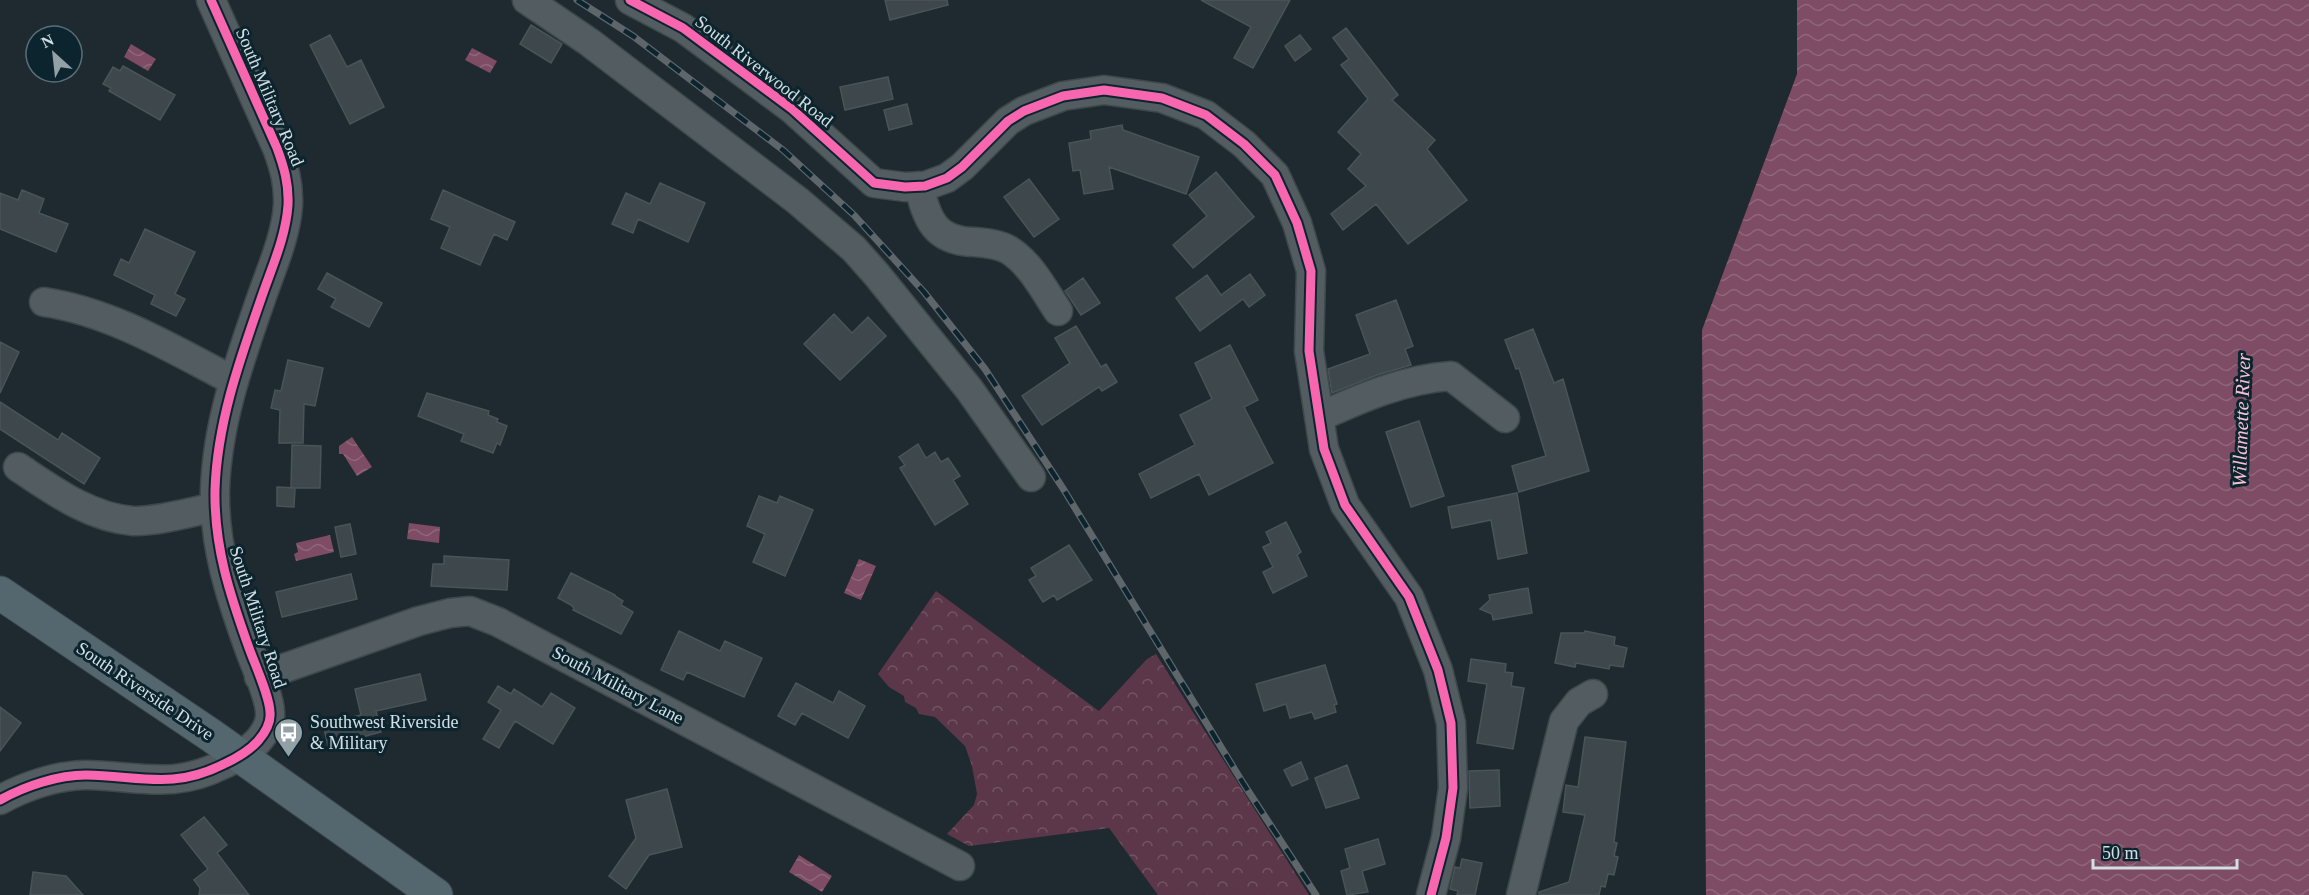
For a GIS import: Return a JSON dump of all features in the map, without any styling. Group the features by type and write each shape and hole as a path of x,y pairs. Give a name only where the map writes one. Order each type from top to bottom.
{"main road":[{"name":"South Riverside Drive","path":"0,592 436,895"}],"street":[{"name":"South Military Road","path":"0,800 34,786 66,777 86,775 158,781 186,778 210,771 240,757 258,741 269,722 269,704 224,573 217,536 215,507 217,458 223,420 286,222 288,186 285,168 277,148 211,0"},
{"path":"527,0 589,42 798,201 854,249 969,389 1031,477"},
{"name":"South Riverwood Road","path":"630,0 682,28 783,103 874,183 888,186 919,186 947,178 962,167 1008,121 1041,103 1063,96 1104,90 1162,98 1206,115 1244,144 1275,175 1297,223 1311,271 1309,351 1324,449 1345,505 1409,597 1438,670 1451,723 1453,788 1446,838 1431,895"},
{"path":"919,186 927,215 941,233 952,240 994,244 1008,249 1026,264 1058,311"},
{"path":"44,302 62,304 127,326 234,381"},
{"path":"1319,417 1365,396 1428,378 1451,376 1505,418"},
{"path":"18,466 64,498 100,514 135,521 215,507"},
{"name":"South Military Lane","path":"259,677 419,621 450,613 470,611 498,621 960,866"},
{"path":"1521,895 1564,721 1579,702 1593,694"}],"green space":[{"path":"936,591 1099,711 1147,659 1156,654 1309,895 1158,895 1109,828 969,846 947,834 974,805 977,794 972,766 965,746 935,717 919,714 916,708 905,702 904,696 889,687 878,674"}],"water":[{"name":"Willamette River","path":"1797,0 2309,0 2309,895 1706,895 1702,330 1797,74"},
{"path":"131,44 156,59 148,71 124,57"},
{"path":"472,48 497,61 490,73 465,60"},
{"path":"352,437 372,467 357,476 343,454 339,454 339,446"},
{"path":"409,523 440,527 439,543 407,539"},
{"path":"330,535 334,552 296,561 294,554 298,552 296,543"},
{"path":"859,559 876,566 861,600 844,593"},
{"path":"799,855 832,876 822,892 789,872"}],"building":[{"path":"885,0 947,0 948,5 890,20"},
{"path":"1201,0 1290,0 1253,68 1234,58 1251,27"},
{"path":"531,25 562,44 551,63 520,44"},
{"path":"1346,28 1398,95 1392,100 1435,140 1427,149 1467,200 1408,244 1376,204 1343,230 1331,214 1366,186 1348,169 1361,154 1338,132 1368,99 1341,65 1349,59 1333,38"},
{"path":"330,35 347,67 361,60 384,107 350,124 310,45"},
{"path":"1300,35 1311,49 1295,61 1285,46"},
{"path":"123,66 175,95 160,120 109,91 111,88 103,84 113,67 120,71"},
{"path":"888,77 893,99 845,110 840,87"},
{"path":"907,104 912,124 889,130 884,110"},
{"path":"1122,125 1123,130 1199,157 1186,194 1109,167 1113,189 1084,194 1080,170 1073,171 1069,143 1091,139 1090,131"},
{"path":"1216,172 1254,217 1193,268 1173,245 1207,216 1189,195"},
{"path":"1029,179 1059,219 1034,237 1004,197"},
{"path":"660,183 705,203 688,242 638,219 633,233 612,224 626,193 650,204"},
{"path":"22,190 44,199 39,213 68,224 56,252 0,229 0,193 18,200"},
{"path":"443,190 515,222 507,240 494,234 480,265 441,248 450,227 431,219"},
{"path":"145,229 195,252 175,294 185,299 176,316 151,304 155,295 114,275 121,259 129,263"},
{"path":"327,273 382,303 369,327 331,307 336,299 318,289"},
{"path":"1250,274 1265,295 1249,307 1243,299 1200,331 1176,298 1207,275 1221,295"},
{"path":"1083,278 1100,303 1081,315 1065,291"},
{"path":"1396,300 1413,346 1405,349 1411,365 1377,375 1332,393 1328,369 1370,354 1356,315"},
{"path":"834,314 852,333 868,317 886,336 840,380 804,344"},
{"path":"1076,326 1101,367 1106,364 1117,382 1102,391 1099,387 1042,425 1022,396 1070,363 1055,338"},
{"path":"1533,329 1554,383 1563,379 1589,471 1519,492 1512,466 1546,456 1519,368 1516,369 1505,340"},
{"path":"0,342 19,352 0,393"},
{"path":"1230,345 1258,400 1244,407 1273,463 1209,495 1199,474 1151,498 1139,474 1195,445 1180,415 1212,399 1195,363"},
{"path":"288,360 323,368 315,406 304,404 303,443 279,443 280,410 271,408 275,390 281,391"},
{"path":"427,393 489,411 488,415 507,426 500,445 497,443 493,453 461,441 464,434 418,416"},
{"path":"0,402 58,440 62,433 100,458 84,484 0,429"},
{"path":"1419,421 1444,496 1411,507 1386,432"},
{"path":"918,444 926,458 935,452 941,462 948,458 960,476 953,480 968,504 935,525 900,468 905,465 899,457"},
{"path":"292,445 321,446 320,488 291,488"},
{"path":"277,487 295,488 294,507 277,506"},
{"path":"1517,493 1527,553 1498,559 1491,520 1452,528 1448,507"},
{"path":"759,496 777,503 780,496 813,510 785,576 753,562 765,534 747,526"},
{"path":"1286,522 1301,552 1297,555 1307,576 1273,593 1263,572 1273,567 1263,547 1271,543 1266,532"},
{"path":"350,524 356,554 341,557 335,527"},
{"path":"1069,545 1092,580 1057,600 1054,595 1043,602 1029,580 1036,576 1031,568"},
{"path":"444,556 509,560 507,590 431,586 433,564 444,564"},
{"path":"571,573 615,595 623,601 621,605 633,612 621,634 573,610 571,605 558,598"},
{"path":"351,574 357,599 282,617 276,592"},
{"path":"1528,588 1532,613 1493,620 1492,614 1480,609 1490,600 1489,595"},
{"path":"679,631 720,651 725,641 762,658 744,697 687,672 683,680 661,670"},
{"path":"1585,631 1615,637 1614,645 1627,648 1623,667 1610,665 1609,669 1576,663 1575,667 1555,663 1561,633 1584,633"},
{"path":"1471,659 1506,664 1505,672 1513,673 1511,686 1524,688 1513,749 1477,743 1487,684 1468,681"},
{"path":"1325,665 1337,704 1334,705 1336,712 1315,719 1312,712 1290,718 1286,704 1264,711 1256,684"},
{"path":"420,674 426,700 376,711 381,732 328,746 323,724 361,715 355,689"},
{"path":"796,683 833,703 839,691 865,706 848,738 802,713 795,725 778,716"},
{"path":"498,686 511,694 514,689 542,707 551,693 575,708 553,744 515,721 499,748 483,739 501,710 488,702"},
{"path":"0,707 21,723 0,751"},
{"path":"1585,737 1626,742 1614,842 1617,843 1614,856 1618,857 1614,875 1608,874 1605,887 1601,886 1599,895 1539,895 1539,892 1569,882 1585,815 1563,812 1566,785 1578,787"},
{"path":"1301,762 1308,779 1292,786 1284,770"},
{"path":"1347,765 1359,798 1326,808 1315,778"},
{"path":"1499,770 1500,806 1470,808 1469,771"},
{"path":"667,789 682,847 649,855 626,889 609,876 636,838 626,800"},
{"path":"204,817 227,845 217,853 249,895 199,895 200,888 194,880 208,869 181,835"},
{"path":"1378,839 1385,864 1362,871 1368,892 1347,895 1341,871 1350,868 1345,849"},
{"path":"1462,859 1482,863 1475,895 1457,895 1458,891 1450,889 1455,867 1460,868"},
{"path":"33,872 66,876 83,895 30,895"}],"railway":[{"path":"577,0 633,36 783,150 854,215 924,292 985,369 1064,490 1243,783 1316,895"}],"cycle path":[{"path":"0,800 31,786 64,777 86,775 156,780 189,777 206,772 242,754 263,735 269,721 268,698 242,628 224,570 217,531 215,490 225,416 246,343 282,240 287,217 288,190 277,148 211,0"},
{"path":"630,0 683,28 792,109 874,183 905,187 925,186 947,178 962,167 1008,121 1024,111 1063,96 1104,90 1162,98 1206,115 1244,144 1275,175 1297,223 1311,271 1309,351 1324,449 1345,505 1409,597 1438,670 1451,723 1453,788 1446,838 1431,895"}],"place":[{"name":"Southwest Riverside & Military","path":"289,758"}]}
